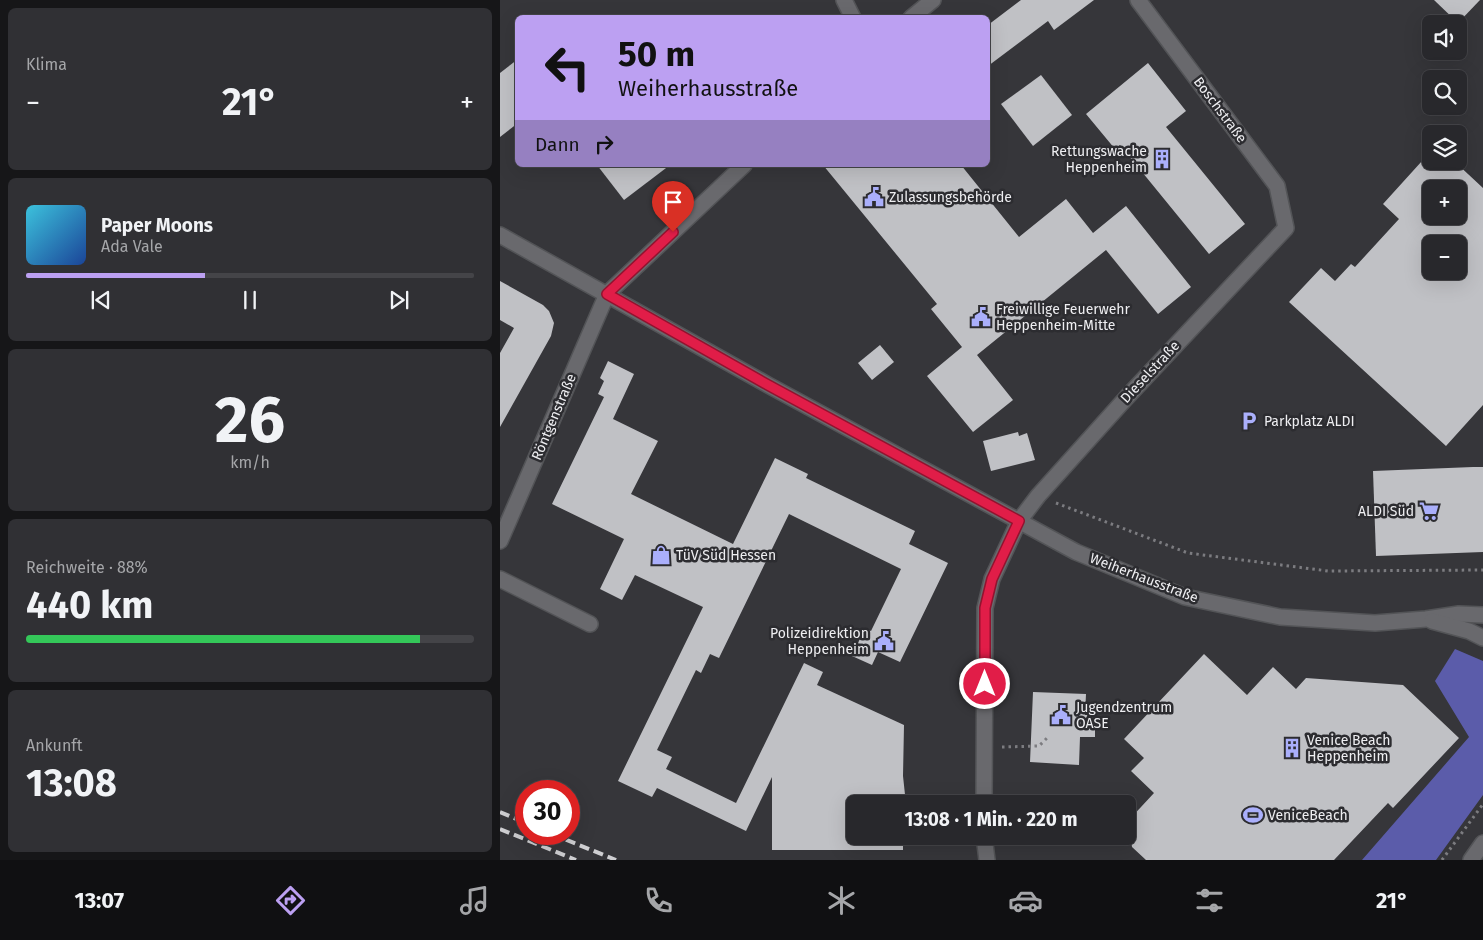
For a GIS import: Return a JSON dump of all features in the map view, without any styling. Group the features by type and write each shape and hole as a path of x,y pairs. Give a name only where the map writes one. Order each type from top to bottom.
{"street":[{"path":"844,0 852,15"},
{"path":"915,15 933,0"},
{"name":"Boschstraße","path":"1138,0 1276,186 1286,228"},
{"path":"607,294 742,167"},
{"name":"Dieselstraße","path":"1019,521 1038,496 1134,390 1286,228"},
{"name":"Weiherhausstraße","path":"500,235 760,380 1076,552 1185,597 1280,617 1375,623 1426,620 1459,614 1483,615"},
{"name":"Röntgenstraße","path":"500,541 607,294"},
{"path":"984,795 985,608 992,579 1019,521"},
{"path":"500,578 590,624"},
{"name":"Weiherhausstraße","path":"1426,620 1470,631 1483,638"},
{"path":"1470,860 1483,843"},
{"path":"985,845 987,860"}],"path":[{"path":"1038,496 1188,552 1328,571 1483,570"},
{"path":"984,747 1039,746 1049,736"},
{"path":"1442,860 1483,804"}],"shaded area":[{"path":"1455,649 1483,661 1483,795 1436,860 1362,860 1469,737 1435,681"}],"building":[{"path":"1021,0 1094,0 1054,30 1048,21 990,64 990,23"},
{"path":"1434,0 1480,0 1466,15 1450,15"},
{"path":"515,61 515,125 500,137 500,73"},
{"name":"Rettungswache Heppenheim","path":"1148,63 1186,111 1166,127 1245,224 1209,254 1120,145 1115,149 1086,114"},
{"path":"1041,75 1072,115 1033,146 1001,104"},
{"path":"1422,161 1422,170 1464,170 1483,188 1483,405 1446,446 1289,302 1321,268 1335,281 1351,264 1355,267 1399,219 1383,204"},
{"path":"599,167 667,167 624,200"},
{"path":"825,167 963,167 1019,237 1066,199 1093,233 1126,206 1191,287 1158,314 1106,250 977,355 1013,400 973,432 927,376 962,347 931,309 937,304"},
{"path":"500,281 543,305 549,311 554,323 551,336 500,427 500,353 514,328 500,320"},
{"path":"880,345 894,362 872,380 858,363"},
{"path":"608,361 634,374 613,419 658,441 631,494 733,544 775,458 808,474 806,478 915,531 909,544 948,563 900,662 878,652 872,665 852,656 865,628 871,631 901,569 789,514 719,658 710,654 701,673 696,670 657,750 672,757 666,769 736,803 804,663 823,672 817,685 904,725 903,776 905,795 846,795 846,845 903,845 903,850 772,850 772,777 746,831 657,788 652,797 618,781 703,607 635,575 622,600 600,589 624,539 552,504 604,397 598,394 604,381 600,378"},
{"path":"1018,432 1019,436 1027,433 1035,460 991,471 983,441"},
{"name":"ALDI Süd","path":"1483,467 1483,552 1376,556 1373,471"},
{"name":"Venice Beach Heppenheim","path":"1204,654 1247,695 1273,667 1296,689 1306,678 1403,685 1459,738 1393,808 1388,803 1334,860 1146,860 1132,845 1136,845 1136,812 1154,793 1131,771 1144,758 1124,739"},
{"name":"Jugendzentrum OASE","path":"1033,692 1086,694 1085,715 1095,715 1095,737 1080,737 1079,765 1030,762"}],"railway":[{"path":"500,812 515,818"},
{"path":"500,829 576,860"},
{"path":"579,845 616,860"}],"place":[{"name":"Rettungswache Heppenheim","path":"1162,159"},
{"name":"Zulassungsbehörde","path":"874,197"},
{"name":"Freiwillige Feuerwehr Heppenheim-Mitte","path":"981,317"},
{"name":"Parkplatz ALDI","path":"1249,421"},
{"name":"ALDI Süd","path":"1429,511"},
{"name":"TüV Süd Hessen","path":"661,555"},
{"name":"Polizeidirektion Heppenheim","path":"884,641"},
{"name":"Jugendzentrum OASE","path":"1061,715"},
{"name":"Venice Beach Heppenheim","path":"1292,748"},
{"name":"VeniceBeach","path":"1253,815"}],"route":[{"path":"673,232 607,294 768,385 973,494 1019,521 992,579 985,608 985,684"}]}
